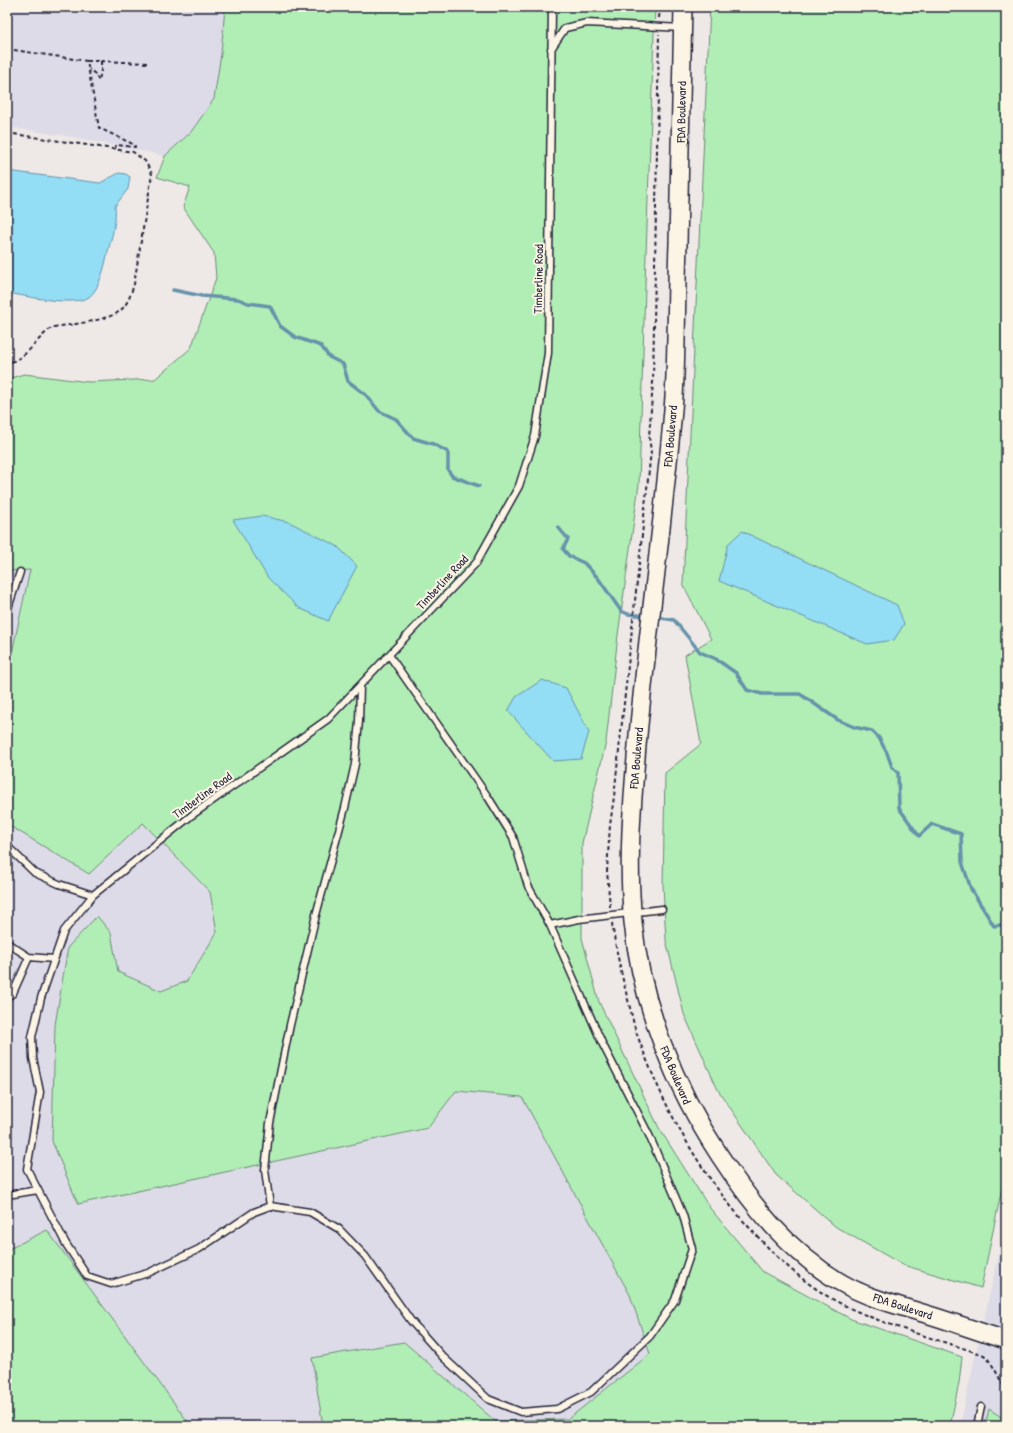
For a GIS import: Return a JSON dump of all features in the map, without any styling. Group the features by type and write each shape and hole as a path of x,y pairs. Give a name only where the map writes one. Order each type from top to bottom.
{"street":[{"name":"FDA Boulevard","path":"683,7 674,395 666,484 642,687 632,803 630,875 632,913 640,964 650,1006 673,1072 691,1111 739,1186 770,1223 792,1246 820,1269 842,1283 864,1294 893,1305 921,1312 999,1338 1006,1344"}],"lane":[{"name":"Timberline Road","path":"270,1206 254,1212 199,1249 148,1273 111,1284 87,1276 66,1244 27,1170 40,1092 33,1058 32,1037 41,998 64,931 93,896 192,815 328,719 476,563 519,486 535,436 548,353 552,7"},
{"path":"551,49 565,28 587,23 659,28 683,28"},
{"path":"7,611 20,572"},
{"path":"360,686 359,721 355,764 345,808 316,915 290,1025 270,1123 265,1170 270,1206 310,1212 339,1229 365,1256 411,1321 442,1356 488,1399 521,1412 557,1409 591,1392 650,1336 676,1300 692,1249 683,1215 649,1135 602,1042 550,925 528,886 513,837 488,796 389,655"},
{"path":"7,846 35,872 59,884 93,896"},
{"path":"550,925 579,919 662,909"},
{"path":"7,943 29,957 54,959"},
{"path":"7,997 13,993 29,957"},
{"path":"7,1195 38,1190"},
{"path":"977,1426 981,1407"}],"path":[{"path":"660,7 653,382 649,437 651,451 610,825 607,871 617,956 637,1036 657,1086 683,1137 717,1189 747,1226 783,1264 802,1280 834,1300 870,1317 984,1354 990,1361 999,1381 1006,1390"},
{"path":"7,49 87,61 147,63"},
{"path":"87,61 99,128 135,145 135,147 116,144 115,149"},
{"path":"88,68 95,74 99,81 101,61"},
{"path":"7,133 134,152 149,166 152,174 134,284 130,296 125,304 117,313 100,319 53,327 47,331 24,356 13,362 7,363"}],"shaded area":[{"path":"7,7 225,7 221,54 214,99 191,132 165,156 72,137 7,127"},
{"path":"30,570 7,676 7,571"},
{"path":"7,819 10,826 89,874 143,823 210,892 217,932 187,981 161,991 118,972 111,933 68,947 55,1025 52,1141 78,1203 428,1129 456,1091 523,1097 630,1295 650,1355 568,1419 495,1421 404,1342 312,1358 323,1426 191,1426 47,1231 7,1250"},
{"path":"1006,1223 1006,1426 960,1426 971,1375"}],"green space":[{"path":"225,7 655,7 639,484 618,635 606,742 582,843 582,938 599,1002 659,1128 709,1207 763,1272 851,1319 962,1357 959,1383 950,1426 323,1426 312,1358 404,1342 495,1421 568,1419 650,1354 630,1295 522,1097 456,1091 428,1128 78,1204 52,1141 55,1025 68,947 97,916 111,933 118,972 161,991 187,981 217,932 210,892 143,823 89,874 10,826 7,819 7,676 30,570 7,571 7,379 24,374 89,382 155,379 191,348 216,278 214,253 183,207 190,187 157,177 165,156 191,132 214,99 221,54"},
{"path":"710,7 1006,7 1006,1169 981,1288 903,1265 836,1227 776,1175 718,1090 684,1014 666,940 663,886 665,773 701,744 685,655 711,639 683,584"},
{"path":"47,1230 191,1426 7,1426 7,1250"},
{"path":"989,1409 1006,1420 1006,1426 985,1426"}],"water":[{"path":"7,171 100,183 119,173 126,174 130,177 128,189 115,206 113,230 101,278 93,294 89,297 82,300 61,301 7,293"},
{"path":"262,516 289,522 337,546 357,566 328,621 299,608 268,578 233,520"},
{"path":"742,531 897,605 904,624 894,640 867,644 719,581 728,544"},
{"path":"542,680 566,688 589,732 581,759 553,761 508,711 516,697"}],"waterway":[{"path":"173,290 202,296 238,299 248,303 270,306 280,326 295,337 321,346 329,357 343,364 348,381 366,395 379,411 396,419 413,438 433,444 448,452 448,470 452,476 479,486"},
{"path":"558,527 568,539 563,549 569,556 584,563 598,578 621,611 628,614 647,616"},
{"path":"655,617 674,620 700,652 716,659 736,673 747,690 762,694 800,694 838,720 854,727 872,731 879,738 892,767 898,773 899,808 919,836 932,824 961,834 962,862 971,889 994,926 1006,924"}]}
